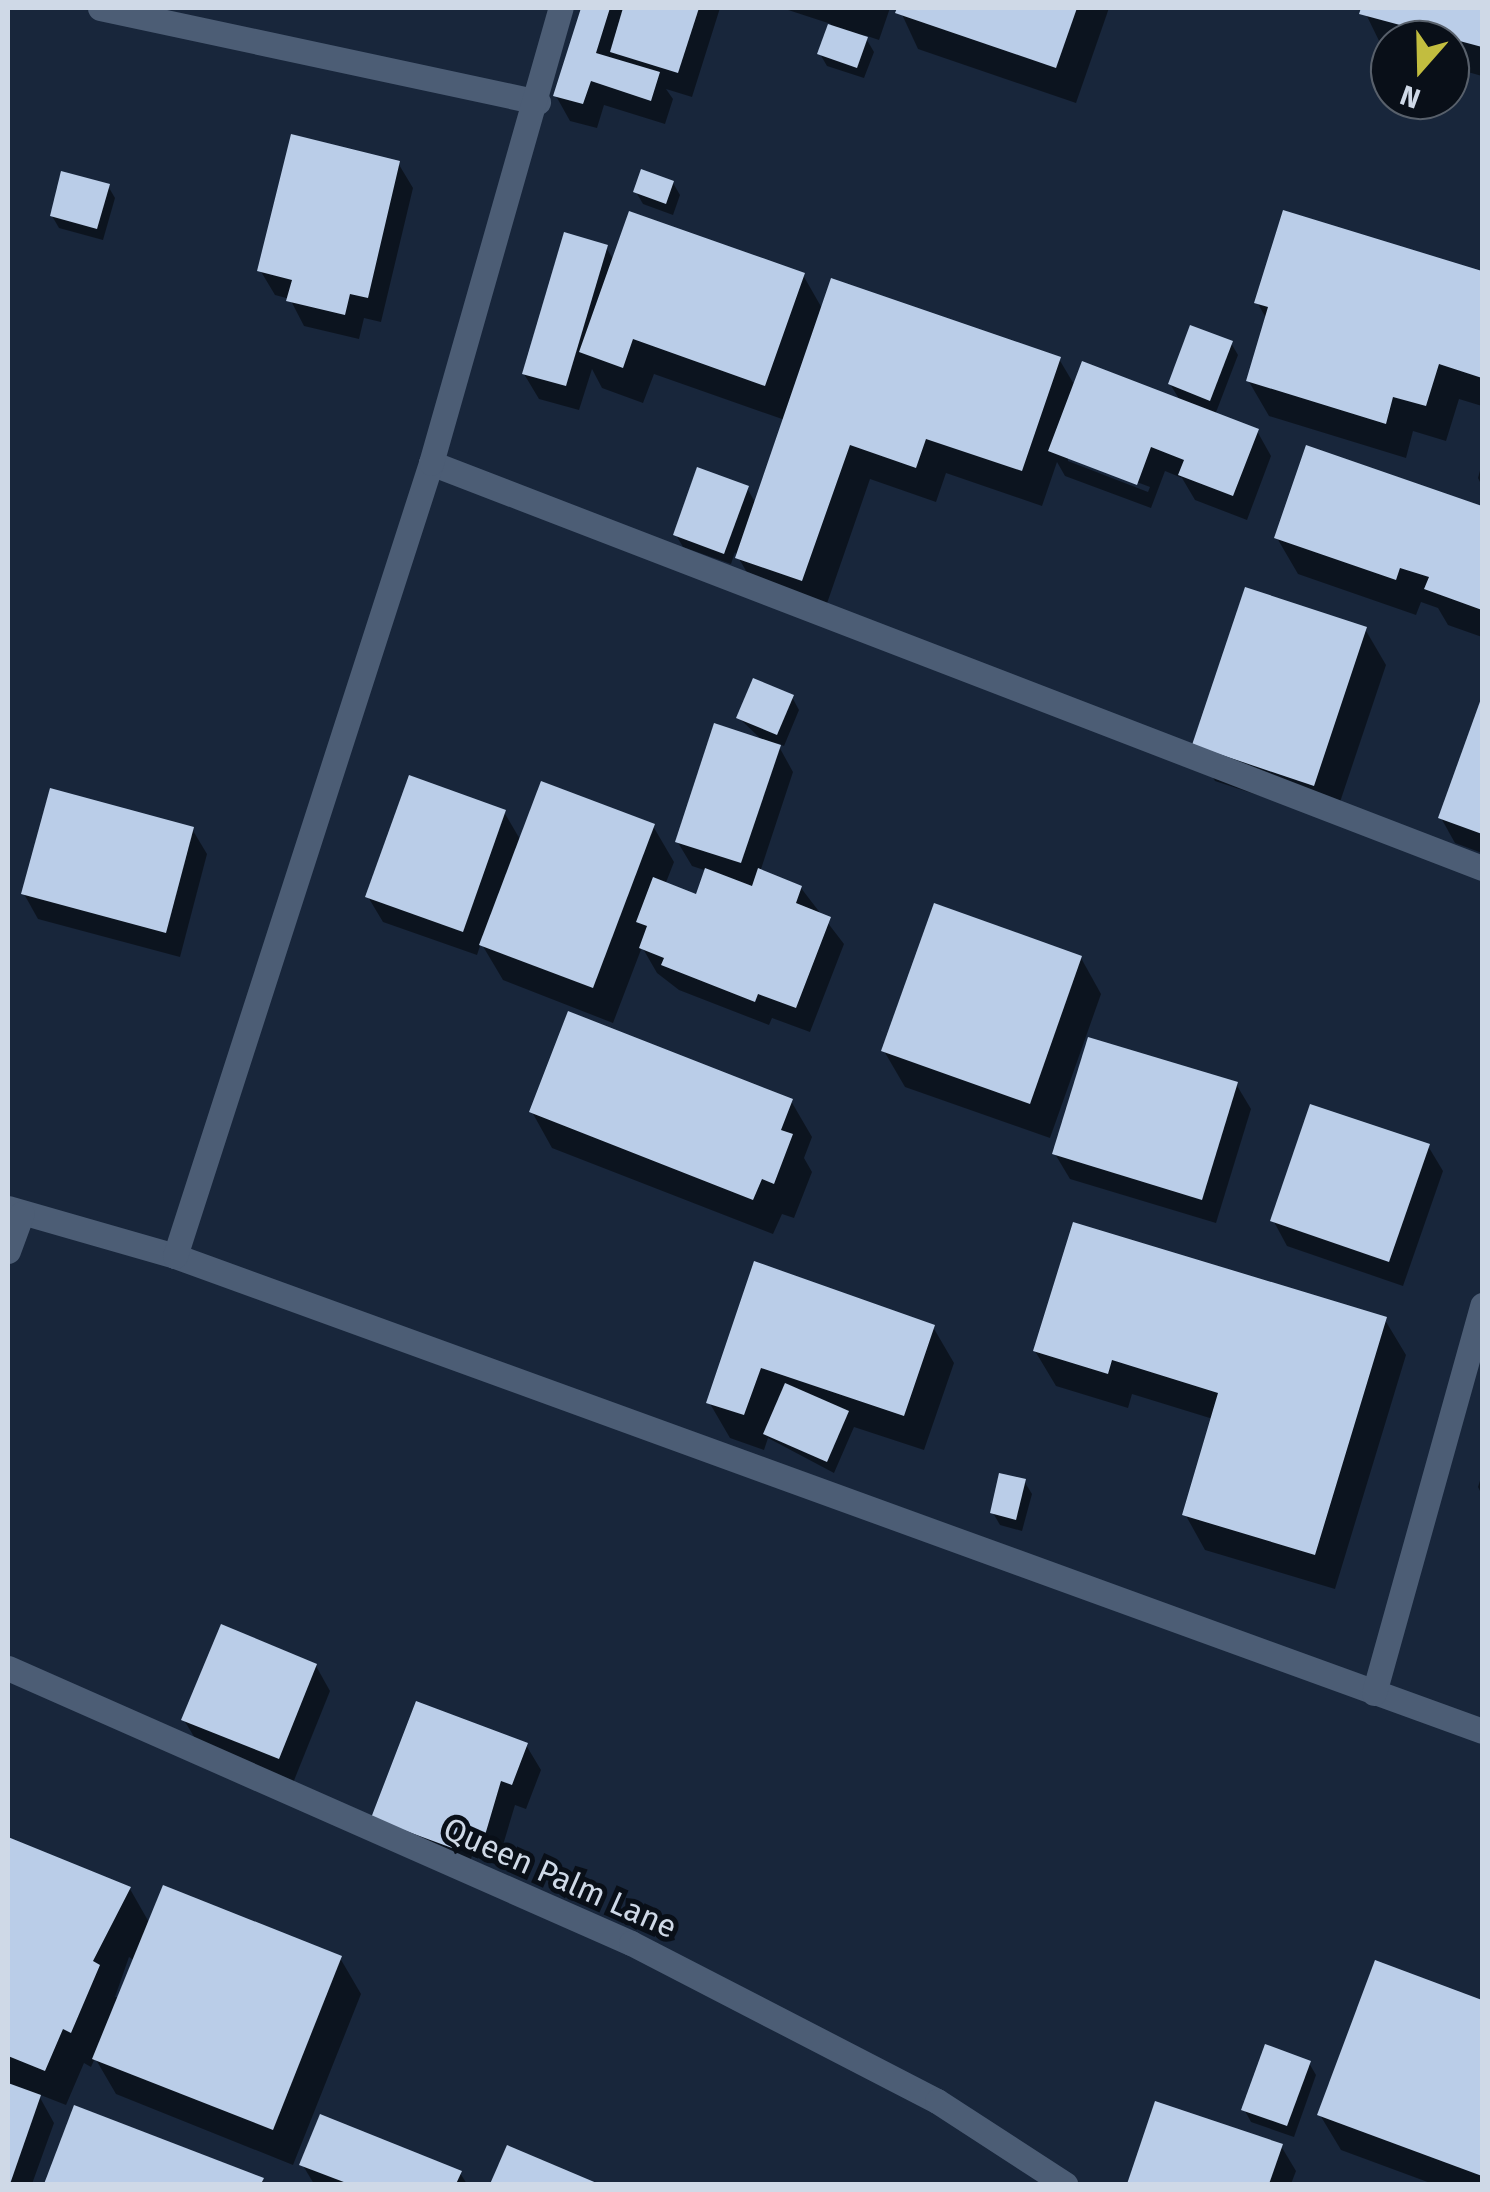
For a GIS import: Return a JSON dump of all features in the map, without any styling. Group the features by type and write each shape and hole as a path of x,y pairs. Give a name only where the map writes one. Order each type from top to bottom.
{"street":[{"path":"100,8 538,102"},
{"path":"174,1256 431,464 538,102 561,8"},
{"path":"431,464 1482,868"},
{"path":"8,1250 15,1210 174,1256 1482,1730"},
{"path":"1374,1693 1482,1305"},
{"name":"Queen Palm Lane","path":"8,1668 631,1943 936,2101 1065,2184"}],"building":[{"path":"581,8 610,8 596,53 660,72 651,101 591,81 583,104 553,96"},
{"path":"623,8 699,8 678,73 610,52"},
{"path":"897,8 1077,8 1056,68 895,13"},
{"path":"1361,8 1482,8 1482,47 1470,44 1470,20 1381,20 1359,14"},
{"path":"828,24 868,37 857,68 817,54"},
{"path":"291,134 400,161 368,298 350,294 345,315 286,301 292,280 257,271"},
{"path":"641,169 674,181 666,204 633,192"},
{"path":"61,171 110,184 97,229 50,216"},
{"path":"1283,210 1482,271 1482,378 1439,364 1426,406 1393,397 1386,424 1246,381 1268,307 1254,303"},
{"path":"629,211 805,273 765,386 633,339 623,368 579,352"},
{"path":"564,232 608,245 566,386 522,374"},
{"path":"831,278 1061,357 1022,471 926,439 916,468 850,445 802,581 735,558"},
{"path":"1190,325 1233,341 1210,401 1168,384"},
{"path":"1082,361 1259,429 1233,496 1178,475 1184,460 1151,447 1137,485 1048,451"},
{"path":"1306,445 1482,506 1482,610 1424,589 1429,577 1400,568 1396,580 1274,538"},
{"path":"697,467 749,486 724,554 673,535"},
{"path":"1245,587 1367,627 1314,786 1192,745"},
{"path":"753,678 794,695 777,735 736,718"},
{"path":"1482,696 1482,834 1438,818"},
{"path":"714,723 781,745 741,863 675,842"},
{"path":"409,775 506,810 463,932 365,897"},
{"path":"541,781 655,824 593,988 479,945"},
{"path":"50,788 194,827 166,933 21,894"},
{"path":"705,868 752,886 758,868 802,886 796,903 831,917 796,1008 758,994 755,1002 661,965 664,958 639,948 647,926 636,922 653,877 696,894"},
{"path":"934,903 1082,956 1030,1104 881,1051"},
{"path":"568,1011 793,1099 781,1130 793,1134 774,1184 762,1179 753,1200 529,1112"},
{"path":"1088,1037 1238,1082 1202,1200 1052,1154"},
{"path":"1310,1104 1430,1144 1389,1262 1270,1221"},
{"path":"1073,1222 1387,1317 1315,1555 1182,1515 1218,1393 1112,1360 1108,1374 1033,1351"},
{"path":"754,1261 935,1325 904,1416 761,1368 744,1415 706,1403"},
{"path":"785,1383 849,1411 827,1462 763,1434"},
{"path":"999,1473 1026,1479 1016,1520 990,1513"},
{"path":"221,1624 317,1664 279,1759 181,1720"},
{"path":"416,1701 528,1743 512,1785 501,1781 483,1842 458,1833 452,1848 371,1818"},
{"path":"8,1837 131,1887 93,1961 100,1965 71,2033 63,2029 45,2071 8,2056"},
{"path":"163,1885 342,1956 273,2130 92,2059"},
{"path":"1375,1960 1482,2000 1482,2176 1317,2115"},
{"path":"1265,2044 1311,2061 1287,2126 1241,2110"},
{"path":"8,2083 41,2095 10,2184 8,2184"},
{"path":"1155,2101 1283,2144 1269,2184 1127,2184"},
{"path":"74,2105 264,2178 261,2184 44,2184"},
{"path":"320,2114 462,2171 456,2184 349,2184 299,2165"},
{"path":"507,2145 599,2184 490,2184"}]}
